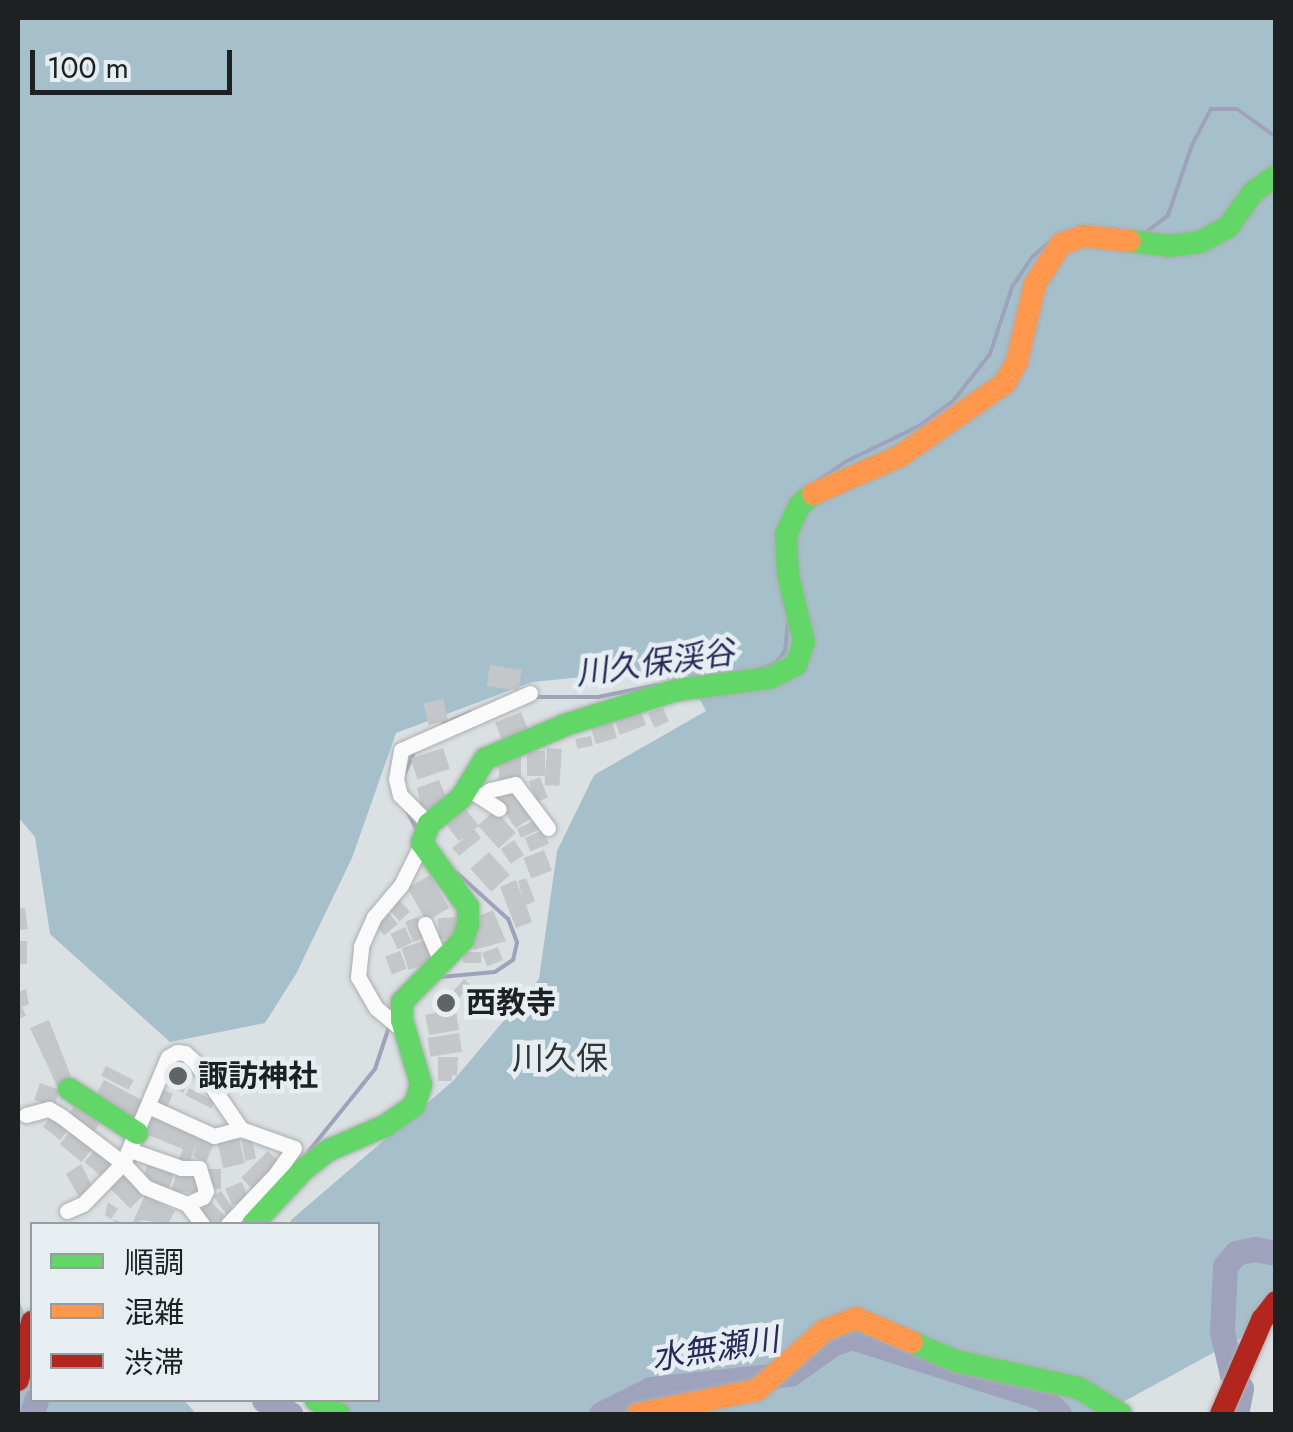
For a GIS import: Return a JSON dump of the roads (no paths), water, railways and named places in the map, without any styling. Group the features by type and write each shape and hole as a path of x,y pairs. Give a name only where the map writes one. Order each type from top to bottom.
{"street":[{"path":"474,793 485,760 511,746 677,690 770,678 796,665 804,642 788,575 786,534 799,506 815,493 890,462 1005,383 1017,361 1035,284 1061,244 1084,236 1168,246 1200,242 1228,227 1254,190 1276,176"},
{"path":"241,1222 329,1150 385,1126 414,1106 421,1084 406,1033 402,1002 440,959 463,940 468,907 400,795 396,778 401,750 530,693"},
{"path":"406,1033 376,1008 358,977 362,946 374,918 402,885 426,834 474,793 515,784 548,828"},
{"path":"474,793 500,809"},
{"path":"425,924 440,959"},
{"path":"66,1211 82,1204 130,1148 168,1056 185,1053 214,1086 241,1130"},
{"path":"68,1090 130,1148 145,1186 187,1204 200,1222"},
{"path":"148,1106 214,1136 241,1130 294,1148 241,1222"},
{"path":"26,1115 50,1109 130,1148 182,1168 199,1168 206,1191 202,1198 187,1204"},
{"path":"1221,1414 1262,1320 1276,1302"},
{"path":"638,1414 772,1377 825,1330 856,1318 956,1361 1080,1388 1112,1404 1121,1414"},
{"path":"18,1380 30,1330"}],"waterway":[{"name":"川久保渓谷","path":"1144,234 1168,215 1192,145 1211,109 1237,109 1276,137"},
{"name":"川久保渓谷","path":"818,481 847,461 919,426 953,401 990,354 1012,287 1032,257 1052,240"},
{"name":"川久保渓谷","path":"760,669 776,663 785,651 788,623"},
{"name":"川久保渓谷","path":"533,697 598,697 657,685"},
{"name":"川久保渓谷","path":"443,724 471,712"},
{"name":"川久保渓谷","path":"405,773 415,750"},
{"name":"川久保渓谷","path":"407,811 417,830"},
{"name":"川久保渓谷","path":"440,977 495,972 513,960 517,942 508,919 457,873"},
{"name":"川久保渓谷","path":"309,1151 375,1069 389,1027"},
{"name":"水無瀬川","path":"1236,1414 1241,1388 1232,1374 1222,1332 1225,1266 1236,1253 1255,1249 1276,1253"},
{"name":"水無瀬川","path":"601,1414 651,1389 790,1374 834,1343 852,1337 1043,1398 1059,1414"},
{"name":"水無瀬川","path":"32,1414 35,1402"},
{"name":"水無瀬川","path":"268,1402 290,1414"}],"place":[{"name":"西教寺","path":"446,1003"},
{"name":"諏訪神社","path":"178,1076"}],"district":[{"name":"川久保","path":"560,1058"}]}
